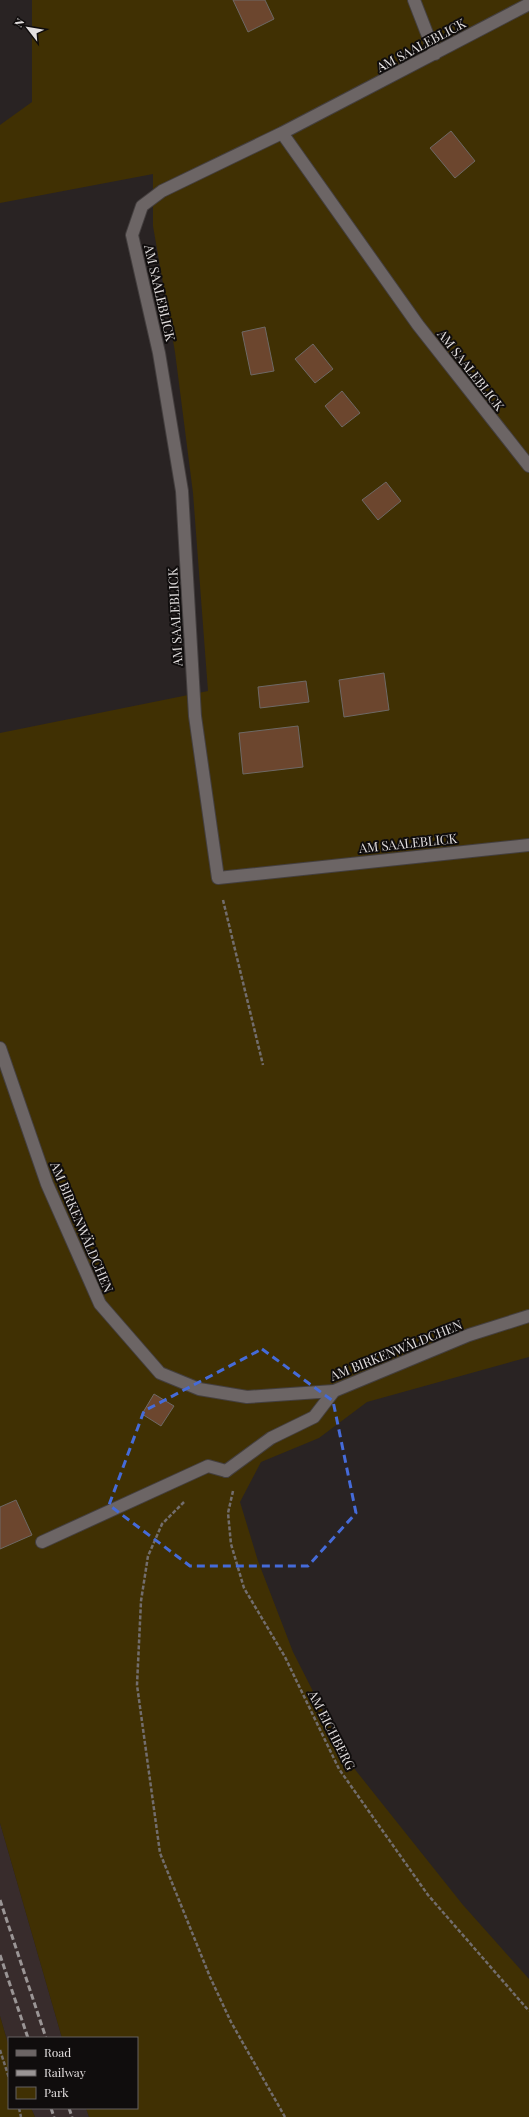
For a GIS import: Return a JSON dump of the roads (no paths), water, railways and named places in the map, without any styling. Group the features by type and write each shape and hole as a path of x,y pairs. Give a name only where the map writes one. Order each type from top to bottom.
{"street":[{"path":"414,0 435,54"},
{"name":"AM SAALEBLICK","path":"529,4 282,133 162,191 142,206 132,235 159,353 182,491 195,716 218,878 529,845"},
{"name":"AM SAALEBLICK","path":"282,133 418,326 529,466"},
{"name":"AM BIRKENWÄLDCHEN","path":"0,1048 47,1184 100,1304 160,1373 198,1389 248,1397 334,1391 469,1335 529,1316"},
{"path":"42,1542 208,1466 226,1471 271,1438 314,1417 334,1391"}],"railway":[{"path":"0,1900 46,2037"},
{"path":"0,1955 28,2037"},
{"path":"51,2109 54,2117"},
{"path":"69,2109 72,2117"}]}
